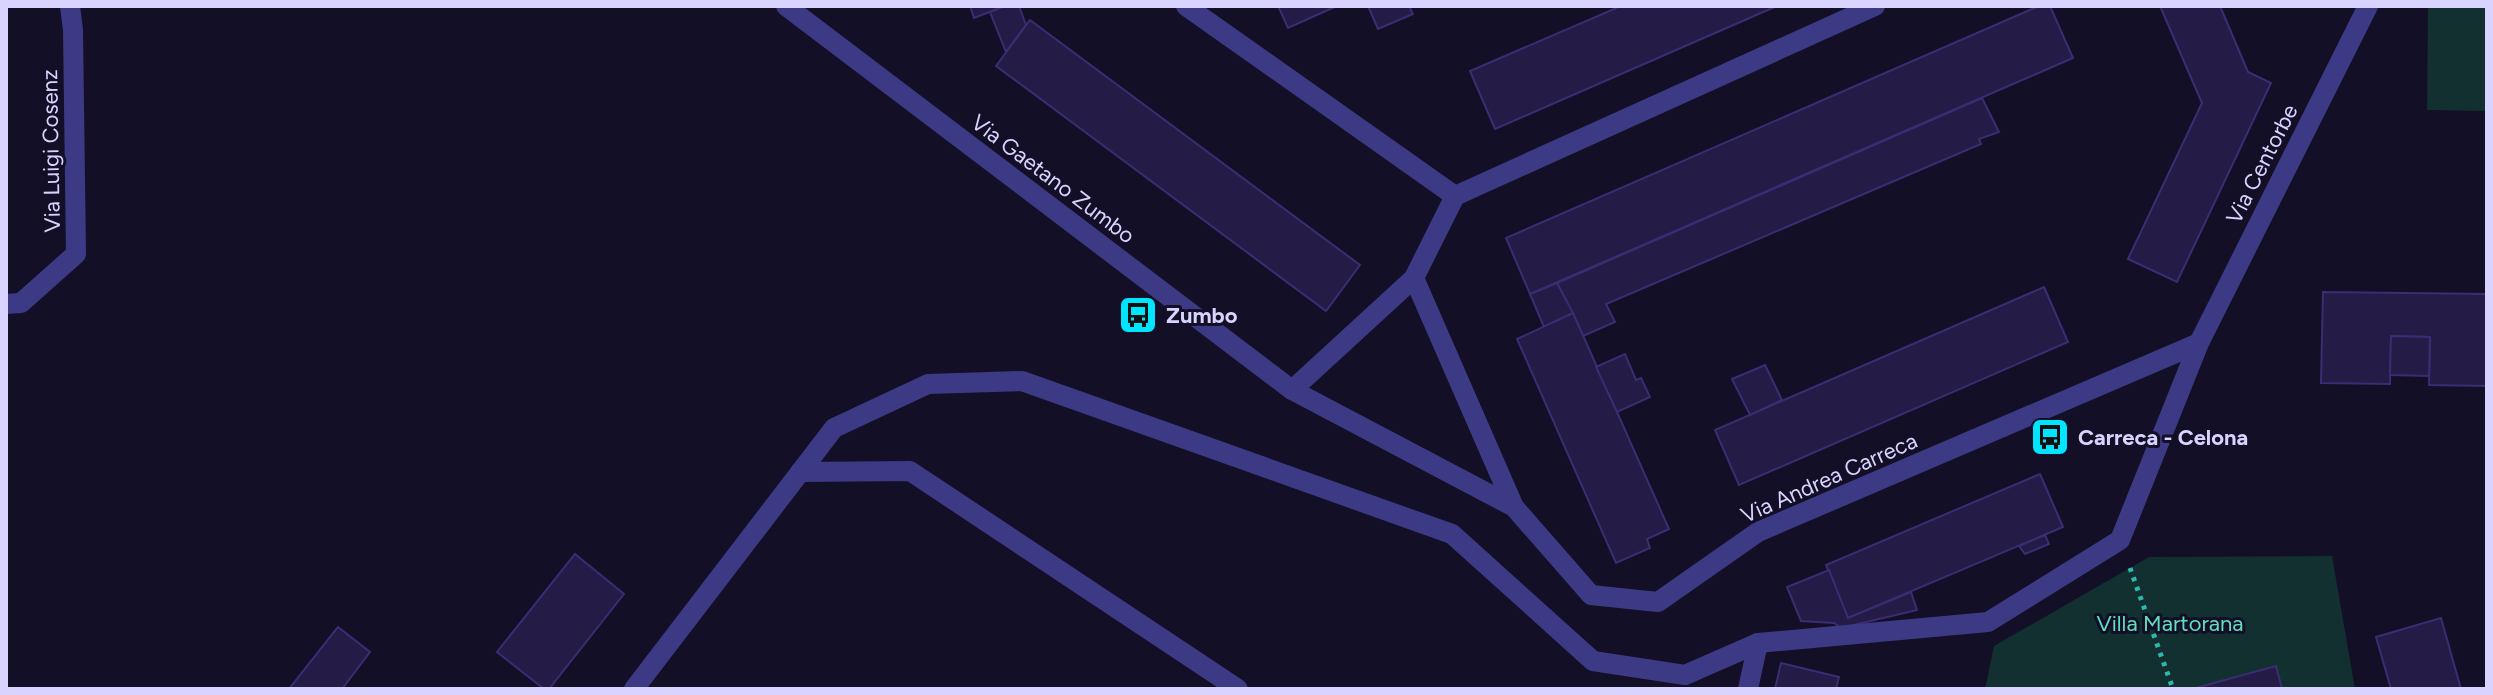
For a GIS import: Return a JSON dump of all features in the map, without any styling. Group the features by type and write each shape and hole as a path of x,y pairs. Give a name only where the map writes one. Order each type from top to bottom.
{"street":[{"name":"Via Luigi Cosenz","path":"6,304 21,303 76,254 73,30 70,6"},
{"name":"Via Gaetano Zumbo","path":"786,6 1292,390 1514,507"},
{"path":"1186,6 1455,196"},
{"path":"1292,390 1414,278 1455,196 1875,6"},
{"name":"Via Centorbe","path":"2120,540 2199,343 2360,11"},
{"path":"1414,278 1514,507"},
{"name":"Via Andrea Carreca","path":"1514,507 1591,595 1658,602 1758,532 2199,343"},
{"path":"634,689 834,428 928,384 1022,381 1452,534 1593,661 1685,675 1758,643 1988,622 2120,540"},
{"path":"800,472 910,471 1238,689"},
{"path":"1748,689 1758,643"}],"path":[{"path":"2120,540 2173,689"}],"green space":[{"path":"2428,6 2487,6 2487,111 2427,110"},
{"name":"Villa Martorana","path":"2332,556 2355,689 1985,689 1994,646 2149,557"}],"building":[{"path":"970,6 1005,6 974,18"},
{"path":"1005,6 1019,6 1026,25 1006,52 990,12"},
{"path":"1278,6 1337,6 1288,28"},
{"path":"1368,6 1409,6 1413,14 1378,29"},
{"path":"1621,6 1777,6 1495,129 1470,71"},
{"path":"2039,6 2050,6 2073,58 1530,294 1506,238"},
{"path":"2160,6 2220,6 2248,72 2271,83 2177,282 2128,259 2202,103"},
{"path":"1030,20 1360,265 1326,311 996,66"},
{"path":"1982,98 1999,132 1979,139 1981,144 1606,304 1615,322 1583,336 1557,283"},
{"path":"1557,283 1573,313 1544,327 1530,294"},
{"path":"2044,287 2068,342 1739,485 1715,430"},
{"path":"2323,292 2487,294 2487,386 2429,385 2430,337 2391,336 2390,384 2321,383"},
{"path":"1573,313 1669,529 1647,539 1650,548 1616,563 1517,339"},
{"path":"2391,336 2430,337 2429,376 2390,375"},
{"path":"1625,354 1636,380 1641,378 1650,397 1617,412 1596,367"},
{"path":"1765,365 1782,400 1750,415 1732,379"},
{"path":"2040,474 2063,527 1848,618 1826,565"},
{"path":"2045,535 2049,544 2025,554 2019,546"},
{"path":"575,554 624,594 549,689 544,689 497,652"},
{"path":"1829,570 1848,618 1911,592 1917,610 1841,628 1834,623 1801,621 1787,587"},
{"path":"2441,618 2461,689 2391,689 2376,637"},
{"path":"338,627 370,652 342,689 289,689"},
{"path":"1781,663 1839,677 1836,689 1775,689"},
{"name":"Villa Martorana","path":"2276,666 2282,689 2192,689"}],"place":[{"name":"Zumbo","path":"1138,315"},
{"name":"Carreca - Celona","path":"2050,437"}]}
